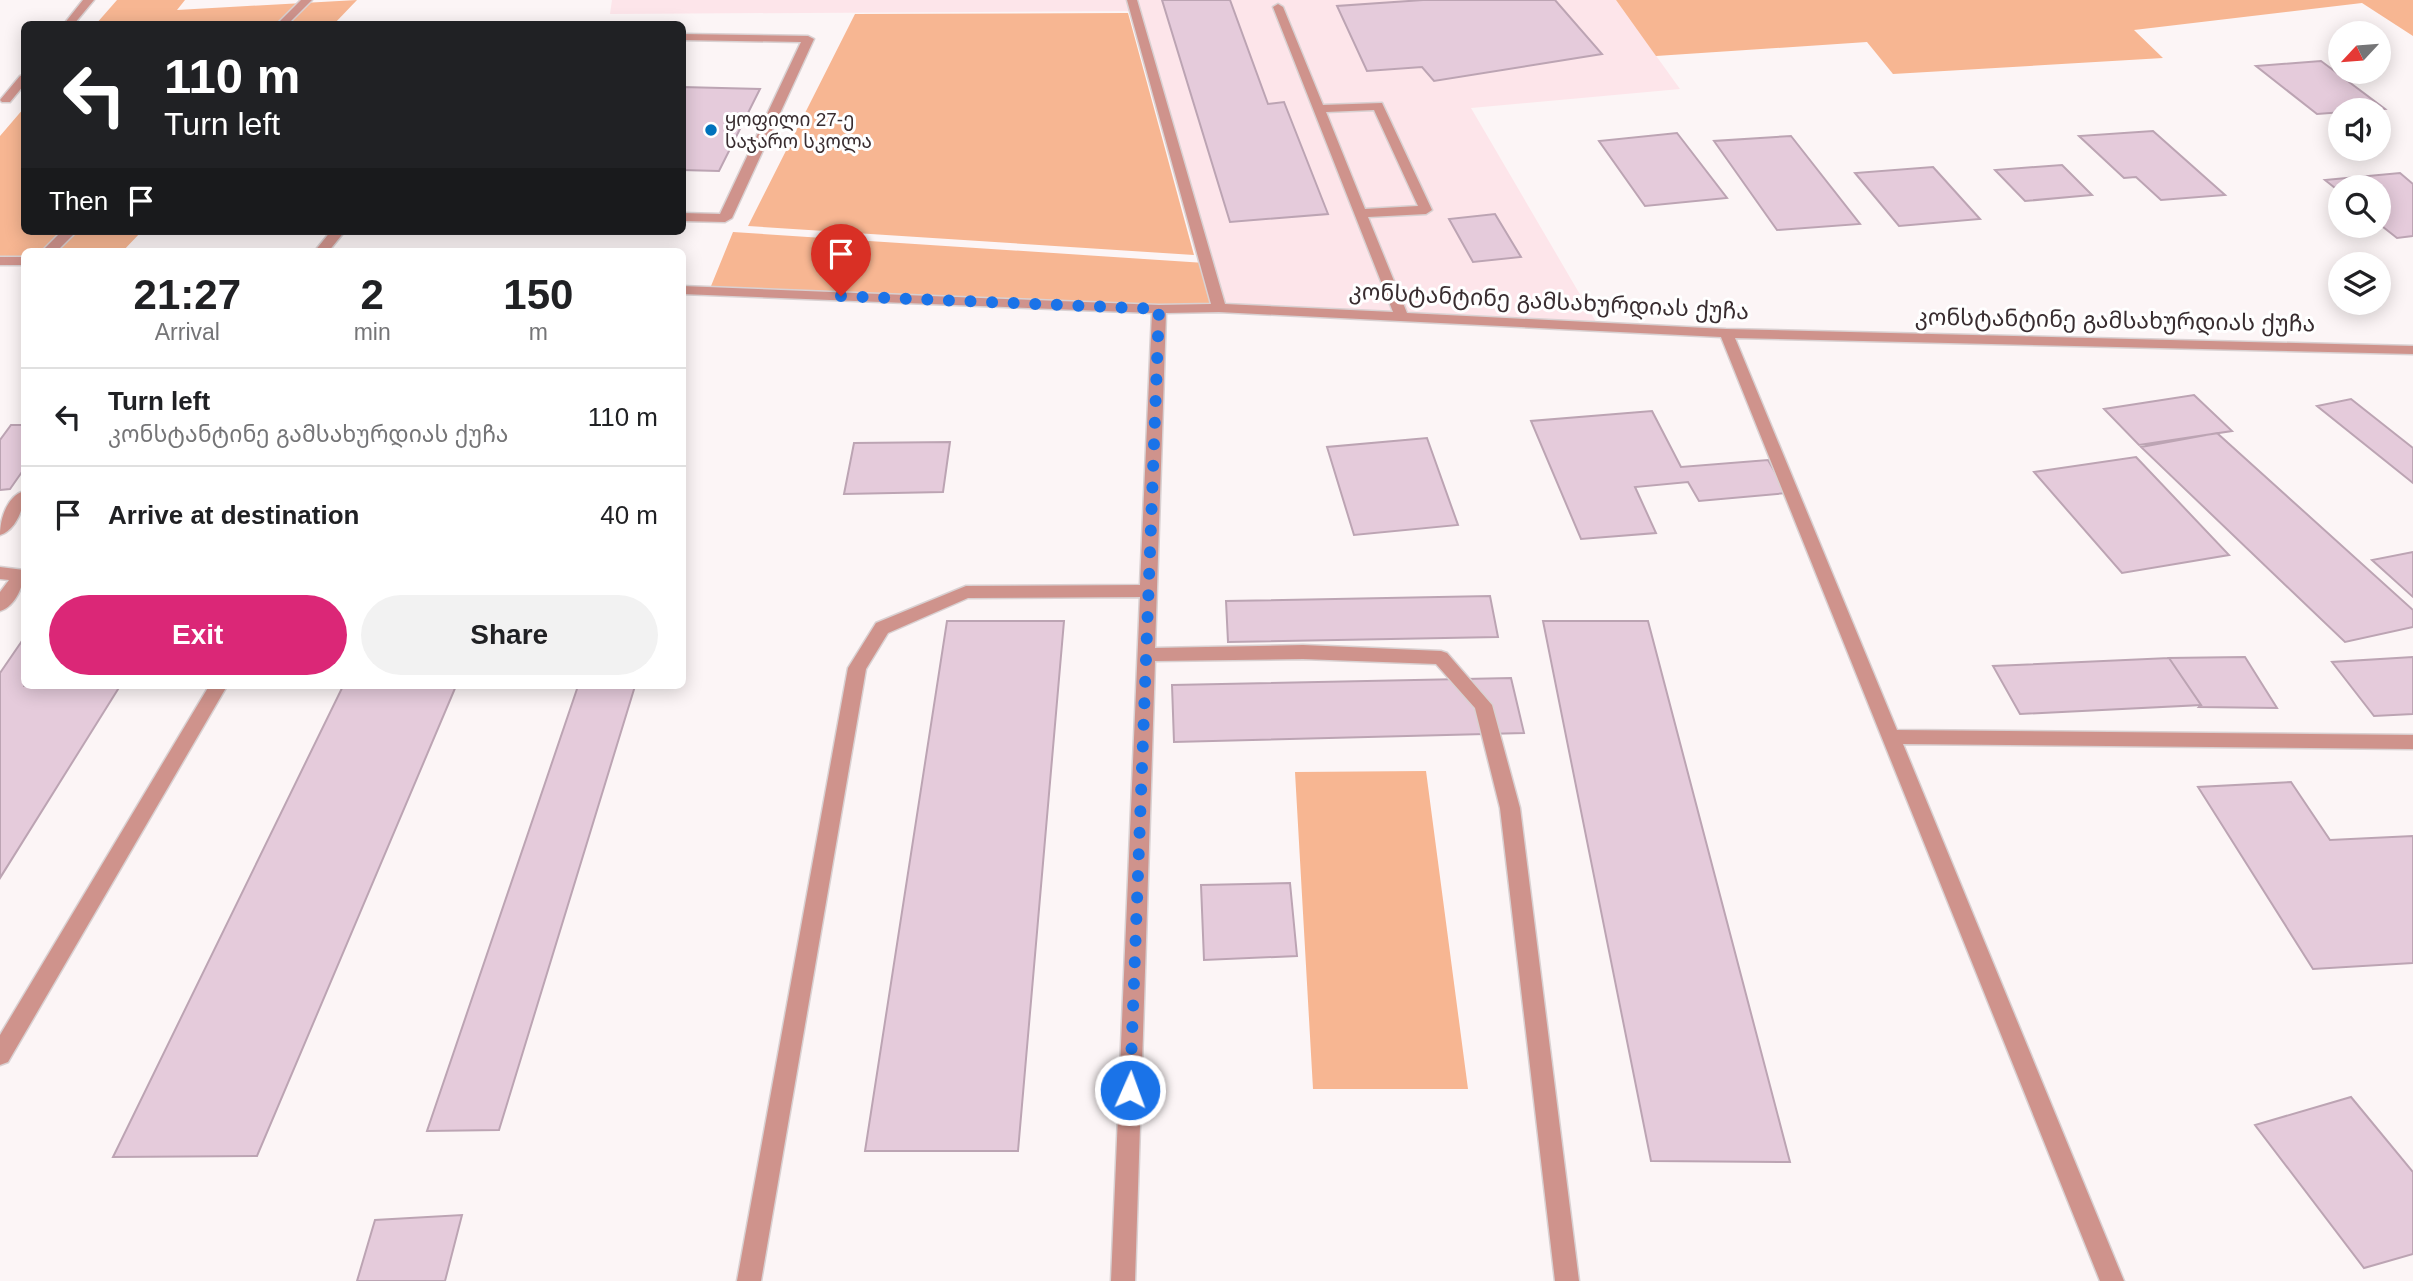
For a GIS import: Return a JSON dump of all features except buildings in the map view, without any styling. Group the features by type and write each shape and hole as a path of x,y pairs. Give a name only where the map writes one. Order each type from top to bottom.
{"street":[{"path":"72,21 89,0"},
{"path":"285,21 307,0"},
{"path":"1132,0 1219,308"},
{"path":"1278,7 1402,317"},
{"path":"686,37 808,39 725,218 686,217"},
{"path":"6,100 21,82"},
{"path":"1319,109 1378,106 1426,210 1361,214"},
{"path":"52,248 66,235"},
{"path":"0,261 21,261"},
{"name":"კონსტანტინე გამსახურდიას ქუჩა","path":"686,290 1159,309 1219,308 1726,333 2413,350"},
{"path":"1123,1281 1159,309"},
{"path":"1726,333 2112,1281"},
{"path":"0,528 21,500"},
{"path":"0,573 21,575"},
{"path":"0,605 21,578"},
{"path":"749,1281 857,667 881,628 966,592 1148,591"},
{"path":"1145,655 1303,652 1441,658 1483,705 1510,808 1567,1281"},
{"path":"0,1055 216,689"},
{"path":"1890,737 2413,742"}],"shaded area":[{"path":"117,0 185,0 177,10 357,0 337,21 99,21"},
{"path":"612,0 1616,0 1680,89 1471,108 1599,327 1219,308 1134,11 610,14"},
{"path":"1616,0 2413,0 2413,36 2362,3 2134,30 2163,58 1893,74 1867,42 1656,56"},
{"path":"1128,13 1194,255 748,226 855,14"},
{"path":"21,112 21,235 138,235 126,248 21,248 21,261 0,261 0,136"},
{"path":"733,232 1205,263 1219,308 709,291"},
{"path":"1426,771 1468,1089 1313,1089 1295,772"}],"place":[{"name":"ყოფილი 27-ე საჯარო სკოლა","path":"711,130"}],"route":[{"path":"841,296 1159,309 1130,1090"}]}
